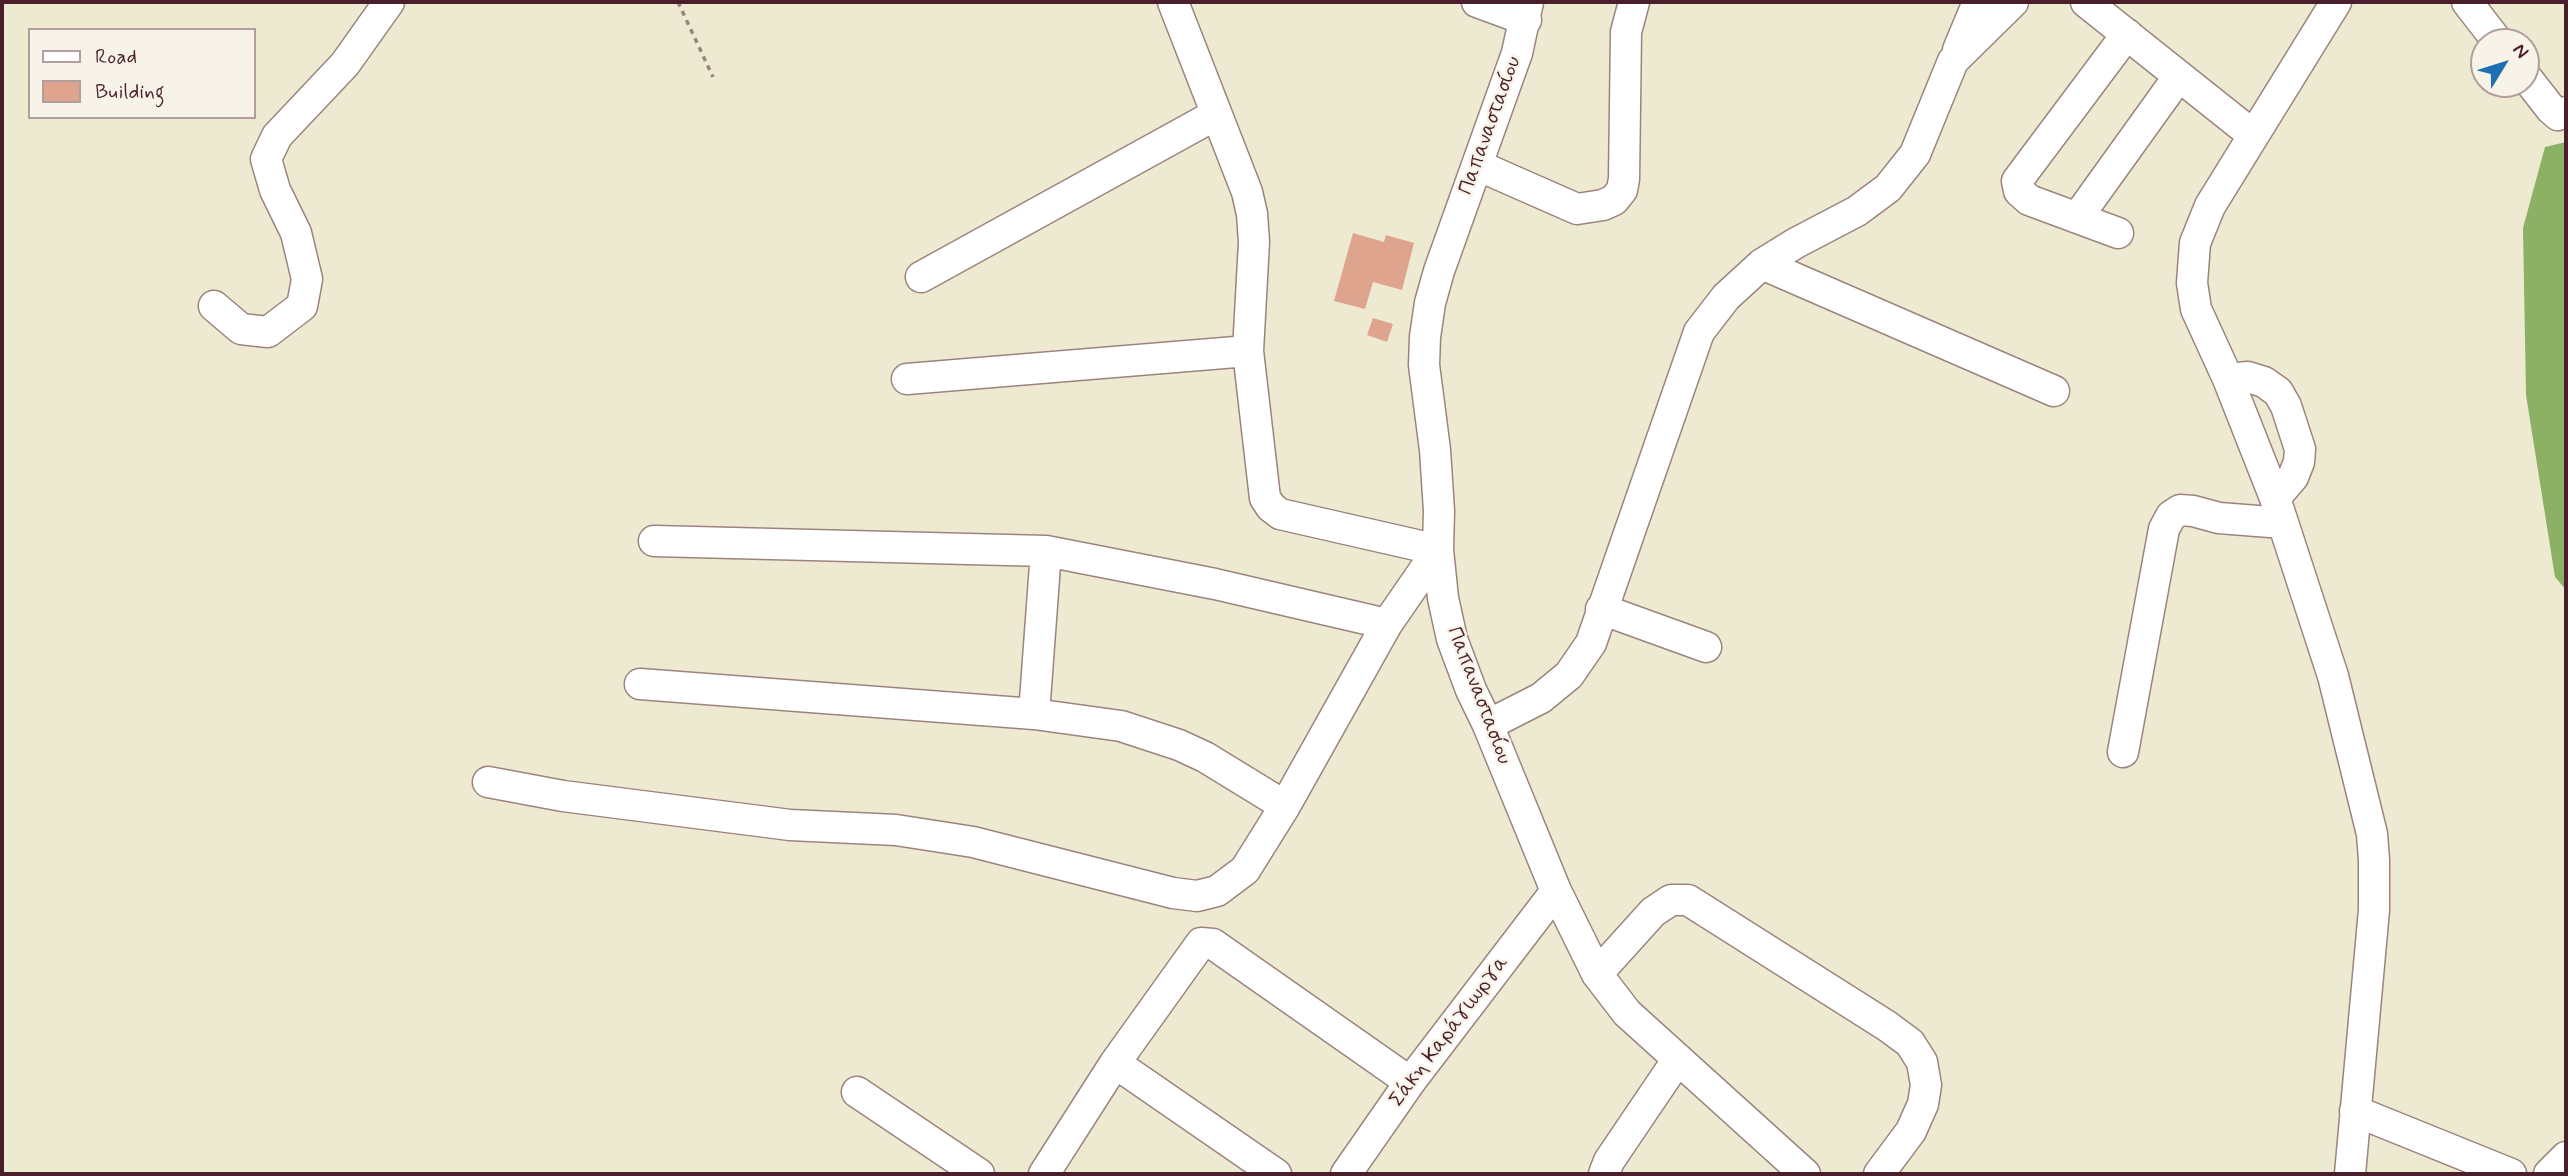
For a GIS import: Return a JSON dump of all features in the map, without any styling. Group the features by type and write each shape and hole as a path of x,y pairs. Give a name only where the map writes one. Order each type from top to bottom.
{"street":[{"path":"214,306 241,329 268,332 302,306 307,279 296,233 275,190 266,159 277,136 345,64 389,2"},
{"path":"488,782 563,796 790,825 896,830 960,840 1174,893 1197,896 1217,891 1245,870 1285,806 1388,624 1438,550 1280,514 1270,507 1265,498 1248,351 1254,242 1252,214 1247,192 1173,2"},
{"path":"1478,2 1527,11"},
{"path":"1477,165 1577,209 1603,205 1614,200 1622,190 1624,179 1626,32 1634,2"},
{"path":"1488,725 1541,698 1569,675 1591,643 1699,332 1726,297 1762,264 1857,211 1888,188 1915,154 1978,2"},
{"path":"1953,61 2013,2"},
{"path":"2086,2 2253,135"},
{"path":"2336,2 2210,206 2195,243 2192,283 2196,309 2228,379 2279,511 2333,676 2372,834 2374,910 2350,1174"},
{"path":"2467,2 2487,28"},
{"name":"Παπαναστασίου","path":"1527,11 1517,53 1439,271 1430,303 1425,337 1424,365 1438,490 1438,550 1443,598 1452,639 1556,891 1597,974 1627,1013 1805,1174"},
{"path":"2118,233 2029,200 2019,191 2017,181 2127,34"},
{"path":"2077,218 2179,76"},
{"path":"2540,95 2558,115 2566,113"},
{"path":"921,277 1215,115"},
{"path":"1762,264 2054,391"},
{"path":"907,379 1248,351"},
{"path":"2228,379 2248,377 2264,382 2278,392 2286,406 2300,449 2299,462 2279,511"},
{"path":"2123,752 2164,528 2171,516 2180,510 2193,510 2219,518 2279,511"},
{"path":"654,541 1046,551 1215,584 1388,624"},
{"path":"1034,714 1046,551"},
{"path":"1601,610 1706,647"},
{"path":"640,684 1034,714 1121,726 1179,745 1205,757 1285,806"},
{"name":"Σάκη Καράγιωργα","path":"1346,1174 1410,1082 1556,891"},
{"path":"1597,974 1653,912 1671,900 1689,900 1887,1026 1910,1043 1922,1062 1926,1085 1923,1104 1911,1131 1879,1174"},
{"path":"1044,1174 1115,1063 1201,943 1213,944 1410,1082"},
{"path":"1604,1174 1609,1161 1678,1059"},
{"path":"1115,1063 1276,1174"},
{"path":"857,1091 979,1174"},
{"path":"2355,1111 2511,1174"},
{"path":"2549,1174 2566,1157"}],"path":[{"path":"678,2 713,77"}],"green space":[{"path":"2566,142 2566,590 2555,577 2526,395 2523,228 2545,147"}],"building":[{"path":"1353,233 1384,242 1386,235 1414,243 1402,290 1373,282 1365,309 1334,301"},
{"path":"1373,318 1393,324 1387,342 1367,335"}]}
